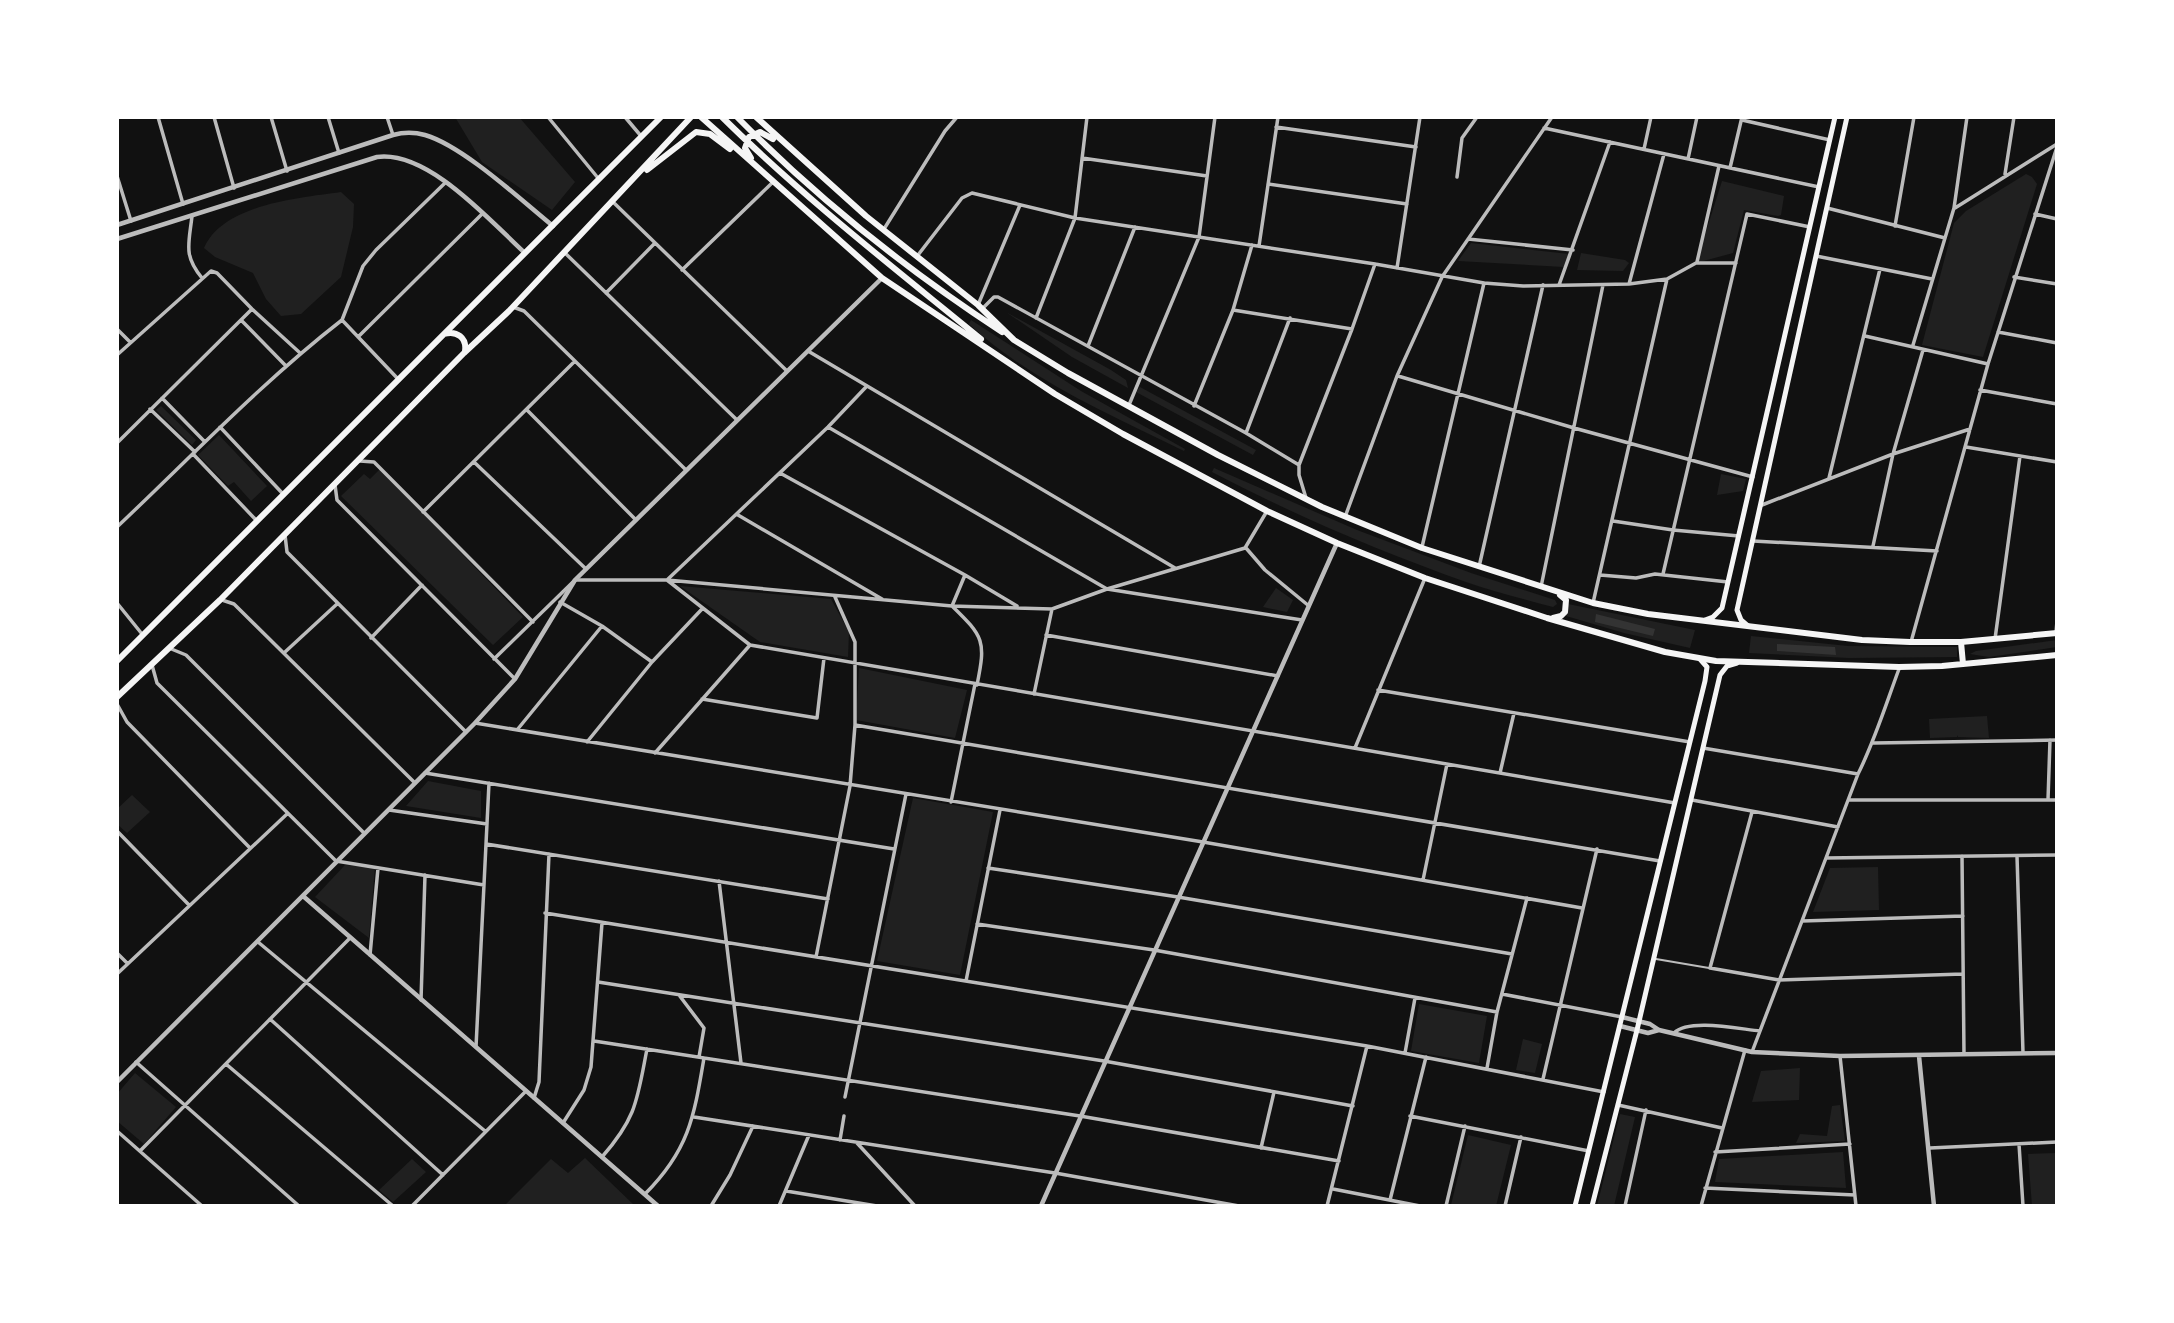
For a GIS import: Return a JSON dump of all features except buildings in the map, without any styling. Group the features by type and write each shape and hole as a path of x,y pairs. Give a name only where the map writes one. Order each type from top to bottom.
{"highway":[{"path":"117,661 643,138 659,117"},
{"path":"117,697 220,600 464,353 513,307 691,117"},
{"path":"701,117 772,183 882,278 1055,394 1268,511 1425,579 1665,652 1739,663 1899,667 2057,655"},
{"path":"722,117 864,244 1001,356"},
{"path":"737,117 870,236 926,281 1014,340 1068,373 1219,455 1345,517 1422,548 1593,603 1699,621 1862,640 1910,642 1961,642 2056,633"},
{"path":"757,117 780,141 866,216 918,255 980,307 1014,340"},
{"path":"631,182 696,132 710,134 758,170"},
{"path":"772,183 746,153 747,140 756,133 768,134 854,209 866,216"},
{"path":"443,335 450,332 461,336 465,342 464,353"},
{"path":"1547,618 1561,616 1565,612 1566,600 1558,592"},
{"path":"1961,642 1963,664"}],"main road":[{"path":"1699,621 1719,613 1725,598 1835,117"},
{"path":"1750,627 1741,620 1737,610 1847,117"},
{"path":"1725,598 1730,604 1739,600"},
{"path":"1575,1206 1705,681 1707,667 1694,657"},
{"path":"1592,1206 1640,1020 1719,683 1723,670 1739,663"},
{"path":"1705,681 1712,678 1719,683"}],"street":[{"path":"158,117 184,204"},
{"path":"214,117 234,188"},
{"path":"271,117 286,171"},
{"path":"328,117 339,153"},
{"path":"548,117 600,179"},
{"path":"625,117 643,138"},
{"path":"884,229 945,131 957,117"},
{"path":"1036,318 1074,218 1087,117"},
{"path":"1129,405 1199,237 1214,117"},
{"path":"1259,246 1278,117"},
{"path":"1397,268 1420,117"},
{"path":"1457,177 1462,138 1477,117"},
{"path":"1345,517 1397,376 1442,277 1552,117"},
{"path":"1644,149 1651,117"},
{"path":"1688,159 1697,117"},
{"path":"1895,226 1914,117"},
{"path":"1913,345 1954,208 1967,117"},
{"path":"2005,174 2014,117"},
{"path":"389,118 393,135"},
{"path":"1730,168 1742,119 1830,140"},
{"path":"1276,127 1416,147"},
{"path":"1545,128 1819,187"},
{"path":"117,225 393,135 416,133 439,141 484,170 554,227"},
{"path":"1559,285 1610,142"},
{"path":"1954,208 2005,174 2057,146"},
{"path":"1910,642 1980,390 2057,146"},
{"path":"1629,284 1664,154"},
{"path":"117,239 385,156 408,160 445,183 526,255"},
{"path":"1082,158 1207,176"},
{"path":"1696,263 1719,166"},
{"path":"117,176 131,221"},
{"path":"117,527 300,353 342,320 363,266 445,183"},
{"path":"682,270 772,183"},
{"path":"1268,184 1407,204"},
{"path":"918,255 962,198 976,193 1074,218 1484,283 1629,284 1667,279 1696,263 1736,263"},
{"path":"612,201 787,372"},
{"path":"980,307 1020,205"},
{"path":"1826,208 1945,238"},
{"path":"358,337 482,214"},
{"path":"1663,575 1747,214 1810,227"},
{"path":"2034,214 2057,219"},
{"path":"192,216 188,255 192,266 202,278"},
{"path":"1088,346 1135,227"},
{"path":"1468,240 1573,250"},
{"path":"606,293 655,243"},
{"path":"1194,406 1233,310 1252,245"},
{"path":"564,253 737,420"},
{"path":"1816,256 1933,279"},
{"path":"1306,499 1298,465 1375,264"},
{"path":"1829,478 1880,268"},
{"path":"117,355 202,278 214,272 300,353"},
{"path":"2014,277 2057,284"},
{"path":"494,659 882,278"},
{"path":"1593,603 1667,279"},
{"path":"1422,548 1484,283"},
{"path":"1479,567 1543,285"},
{"path":"1541,587 1604,285"},
{"path":"980,307 998,297 1246,433 1298,465"},
{"path":"513,307 524,311 686,471"},
{"path":"117,443 252,309"},
{"path":"1233,310 1352,329"},
{"path":"1246,433 1290,318"},
{"path":"241,320 286,366"},
{"path":"342,320 399,380"},
{"path":"117,329 130,342"},
{"path":"1998,332 2057,343"},
{"path":"1865,336 1988,364"},
{"path":"1873,546 1893,454 1923,350"},
{"path":"808,351 1175,568"},
{"path":"423,512 575,362"},
{"path":"1397,376 1753,477"},
{"path":"667,580 828,427 866,387"},
{"path":"1980,390 2057,404"},
{"path":"162,398 205,442"},
{"path":"150,409 257,521"},
{"path":"527,410 636,520"},
{"path":"220,427 284,495"},
{"path":"828,427 1107,589 1303,620"},
{"path":"1760,506 1893,454 1970,429"},
{"path":"1965,447 2057,462"},
{"path":"1994,639 2020,456"},
{"path":"359,461 374,463 533,622"},
{"path":"474,462 586,569"},
{"path":"780,473 1018,607"},
{"path":"334,485 337,500 515,679"},
{"path":"575,580 667,580 952,606 1052,609 1107,589 1245,548 1268,511"},
{"path":"737,514 884,600"},
{"path":"1613,521 1739,536"},
{"path":"285,533 287,552 466,732"},
{"path":"1752,541 1937,551"},
{"path":"1041,1206 1337,543"},
{"path":"1245,548 1265,570 1309,606"},
{"path":"952,606 965,575"},
{"path":"1600,575 1636,578 1663,575 1728,582"},
{"path":"1355,748 1425,579"},
{"path":"117,1082 475,723 515,679 575,580"},
{"path":"667,580 750,645 1675,803"},
{"path":"371,638 422,585"},
{"path":"816,957 850,786 855,725 855,642 845,614 835,597"},
{"path":"220,600 234,604 415,783"},
{"path":"560,602 602,626 652,662"},
{"path":"117,603 142,635"},
{"path":"285,652 337,604"},
{"path":"951,802 984,654 981,639 952,606"},
{"path":"1034,694 1052,609"},
{"path":"587,742 652,662 702,610"},
{"path":"2056,633 2057,621"},
{"path":"517,730 602,626"},
{"path":"1046,635 1278,676"},
{"path":"655,753 750,645"},
{"path":"168,648 186,655 365,833"},
{"path":"702,699 817,718 824,658"},
{"path":"152,663 157,683 336,861 484,884"},
{"path":"1752,1052 1858,774 1874,743 1899,667"},
{"path":"1378,690 1690,742"},
{"path":"117,704 127,722 250,848"},
{"path":"1500,774 1514,713"},
{"path":"475,723 1203,842 1582,908"},
{"path":"855,725 1660,861"},
{"path":"2048,800 2050,740"},
{"path":"1874,743 2057,740"},
{"path":"1703,748 1858,774"},
{"path":"1423,880 1447,764"},
{"path":"425,773 894,849"},
{"path":"476,1047 489,783"},
{"path":"845,1097 906,794"},
{"path":"1692,800 1838,827"},
{"path":"1850,800 2057,800"},
{"path":"388,810 487,824"},
{"path":"965,981 1000,810"},
{"path":"1752,812 1710,968 1779,980 1963,974"},
{"path":"117,974 287,814"},
{"path":"117,831 190,905"},
{"path":"486,844 828,899"},
{"path":"1543,1079 1597,849"},
{"path":"534,1098 539,1082 549,854"},
{"path":"1826,858 2057,855"},
{"path":"1962,856 1964,1055"},
{"path":"2017,856 2023,1054"},
{"path":"370,955 378,867"},
{"path":"988,868 1178,897 1512,954"},
{"path":"421,1000 425,875"},
{"path":"719,881 741,1064"},
{"path":"303,896 658,1206"},
{"path":"1487,1068 1497,1012 1527,898"},
{"path":"545,913 1367,1046 1604,1092"},
{"path":"1802,921 1963,916"},
{"path":"563,1123 584,1090 594,1041 602,922"},
{"path":"977,924 1154,950 1497,1012"},
{"path":"140,1151 350,938"},
{"path":"258,942 485,1131"},
{"path":"117,953 127,963"},
{"path":"598,982 1104,1061 1353,1105"},
{"path":"1502,994 1640,1020 1673,1034 1752,1052 1840,1056 2057,1053"},
{"path":"645,1194 675,1159 694,1117 704,1028 679,995"},
{"path":"1405,1053 1415,998"},
{"path":"270,1019 443,1175"},
{"path":"1673,1034 1679,1028 1690,1025 1760,1031"},
{"path":"1620,1026 1648,1032 1659,1030"},
{"path":"594,1041 1080,1116 1339,1161"},
{"path":"1327,1206 1367,1046"},
{"path":"602,1157 631,1119 647,1049"},
{"path":"1701,1206 1745,1050"},
{"path":"1840,1056 1856,1206"},
{"path":"1919,1056 1934,1206"},
{"path":"1390,1200 1426,1057"},
{"path":"136,1062 299,1206"},
{"path":"226,1064 393,1206"},
{"path":"412,1206 526,1091"},
{"path":"1261,1148 1274,1091"},
{"path":"1617,1105 1722,1128"},
{"path":"1625,1206 1646,1110"},
{"path":"840,1140 844,1115"},
{"path":"1410,1116 1589,1151"},
{"path":"694,1117 1055,1173 1240,1206"},
{"path":"1446,1206 1465,1125"},
{"path":"711,1206 730,1175 753,1126"},
{"path":"117,1130 202,1206"},
{"path":"779,1206 809,1135"},
{"path":"1505,1206 1521,1137"},
{"path":"857,1142 915,1206"},
{"path":"1930,1148 2057,1142"},
{"path":"1715,1152 1850,1144"},
{"path":"2019,1144 2023,1206"},
{"path":"1706,1188 1855,1195"},
{"path":"1332,1189 1420,1206"},
{"path":"786,1191 845,1203 877,1206"}],"lane":[{"path":"1654,958 1710,968"}],"shaded area":[{"path":"455,117 519,117 575,182 552,210 482,162"},
{"path":"2026,174 2037,184 1983,357 1922,345 1954,223 1966,211"},
{"path":"1722,181 1784,196 1781,215 1744,210 1733,253 1696,263"},
{"path":"341,192 354,204 353,227 341,277 301,314 281,316 266,299 253,273 215,257 204,248 214,233 245,213 284,201"},
{"path":"1471,243 1569,254 1564,267 1458,261"},
{"path":"1581,253 1625,260 1629,263 1623,271 1577,270"},
{"path":"1006,312 1111,370 1126,380 1128,388 1072,357"},
{"path":"971,320 1081,391 1185,449 1184,451 1044,379 992,344 969,324"},
{"path":"1140,387 1256,450 1253,455 1136,392"},
{"path":"161,406 196,440 192,445 156,410"},
{"path":"219,435 267,486 251,501 234,482 228,486 198,455"},
{"path":"1214,468 1357,530 1471,573 1555,600 1557,604 1553,607 1488,589 1401,558 1274,503 1212,472"},
{"path":"380,469 523,617 493,645 341,496 364,474 370,479"},
{"path":"1721,474 1746,479 1743,491 1717,495"},
{"path":"680,586 831,599 849,632 848,657 760,642"},
{"path":"1276,588 1293,600 1287,612 1263,607"},
{"path":"1568,604 1695,630 1690,648 1566,616"},
{"path":"1596,614 1655,629 1653,636 1595,622"},
{"path":"1751,636 1848,646 1957,647 1957,657 1849,658 1749,653"},
{"path":"2057,640 2057,647 1989,657 1970,654 1976,651"},
{"path":"1777,644 1835,647 1836,655 1777,651"},
{"path":"859,668 967,690 955,738 856,720"},
{"path":"1987,716 1989,738 1958,735 1930,738 1929,719"},
{"path":"428,781 481,791 481,818 406,806"},
{"path":"132,795 150,812 127,833 117,824 117,809"},
{"path":"913,798 993,812 960,975 877,961"},
{"path":"345,865 375,867 369,938 315,897"},
{"path":"1878,867 1879,910 1813,912 1830,868"},
{"path":"1419,1004 1487,1016 1479,1063 1411,1051"},
{"path":"1523,1039 1542,1044 1535,1073 1516,1070"},
{"path":"1800,1068 1799,1100 1752,1102 1761,1071"},
{"path":"135,1073 176,1107 144,1144 117,1121 117,1094"},
{"path":"1840,1105 1845,1141 1796,1143 1800,1134 1827,1136 1832,1106"},
{"path":"1620,1114 1635,1117 1614,1206 1597,1206"},
{"path":"1468,1135 1511,1145 1496,1206 1451,1205"},
{"path":"1843,1152 1846,1188 1715,1182 1719,1159"},
{"path":"2057,1153 2057,1206 2032,1206 2028,1154"},
{"path":"585,1158 634,1205 504,1206 551,1159 568,1173"},
{"path":"412,1159 426,1172 393,1202 379,1190"}]}
